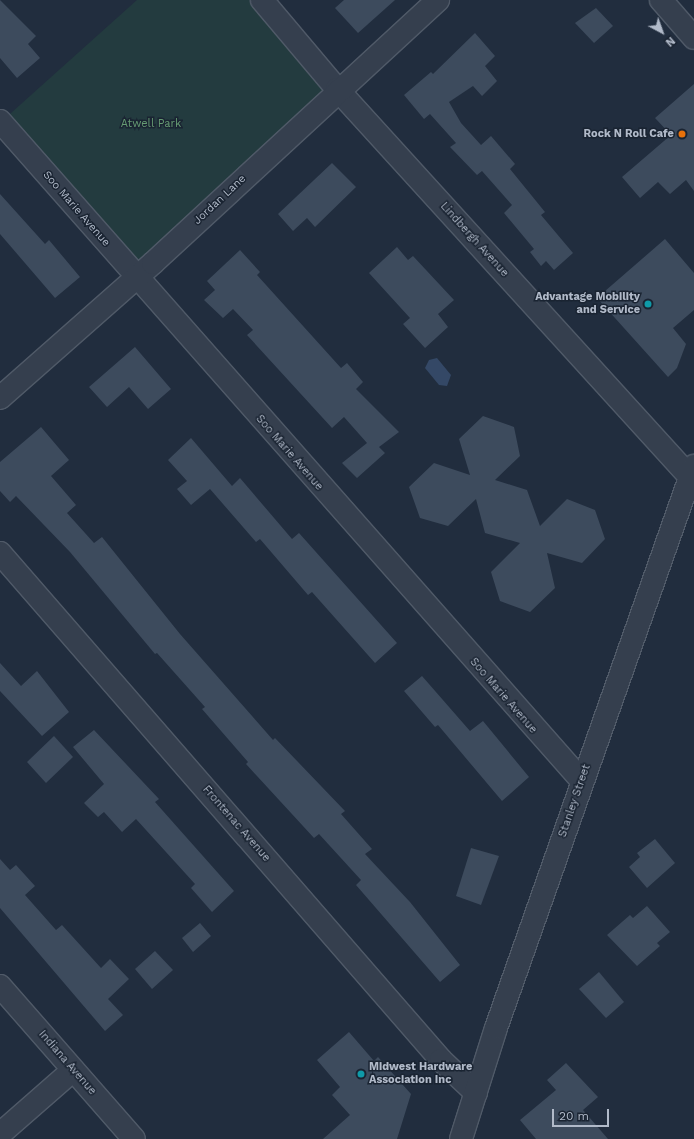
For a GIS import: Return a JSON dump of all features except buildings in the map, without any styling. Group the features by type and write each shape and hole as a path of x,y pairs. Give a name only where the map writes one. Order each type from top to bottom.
{"street":[{"name":"Lindbergh Avenue","path":"262,0 338,90 692,472"},
{"name":"Jordan Lane","path":"0,398 135,278 338,90 438,0"},
{"path":"661,0 694,38"},
{"name":"Soo Marie Avenue","path":"0,122 135,278 582,781"},
{"name":"Stanley Street","path":"461,1139 582,781 692,472"},
{"name":"Frontenac Avenue","path":"0,553 441,1060 476,1093"},
{"name":"Indiana Avenue","path":"0,986 134,1139"},
{"path":"0,1134 73,1070"}],"green space":[{"name":"Atwell Park","path":"137,0 262,0 337,89 135,278 1,122"}],"water":[{"path":"437,358 451,375 447,386 439,385 425,368 429,360"}],"place":[{"name":"Rock N Roll Cafe","path":"682,134"},
{"name":"Advantage Mobility and Service","path":"648,304"},
{"name":"Midwest Hardware Association Inc","path":"361,1074"}]}
